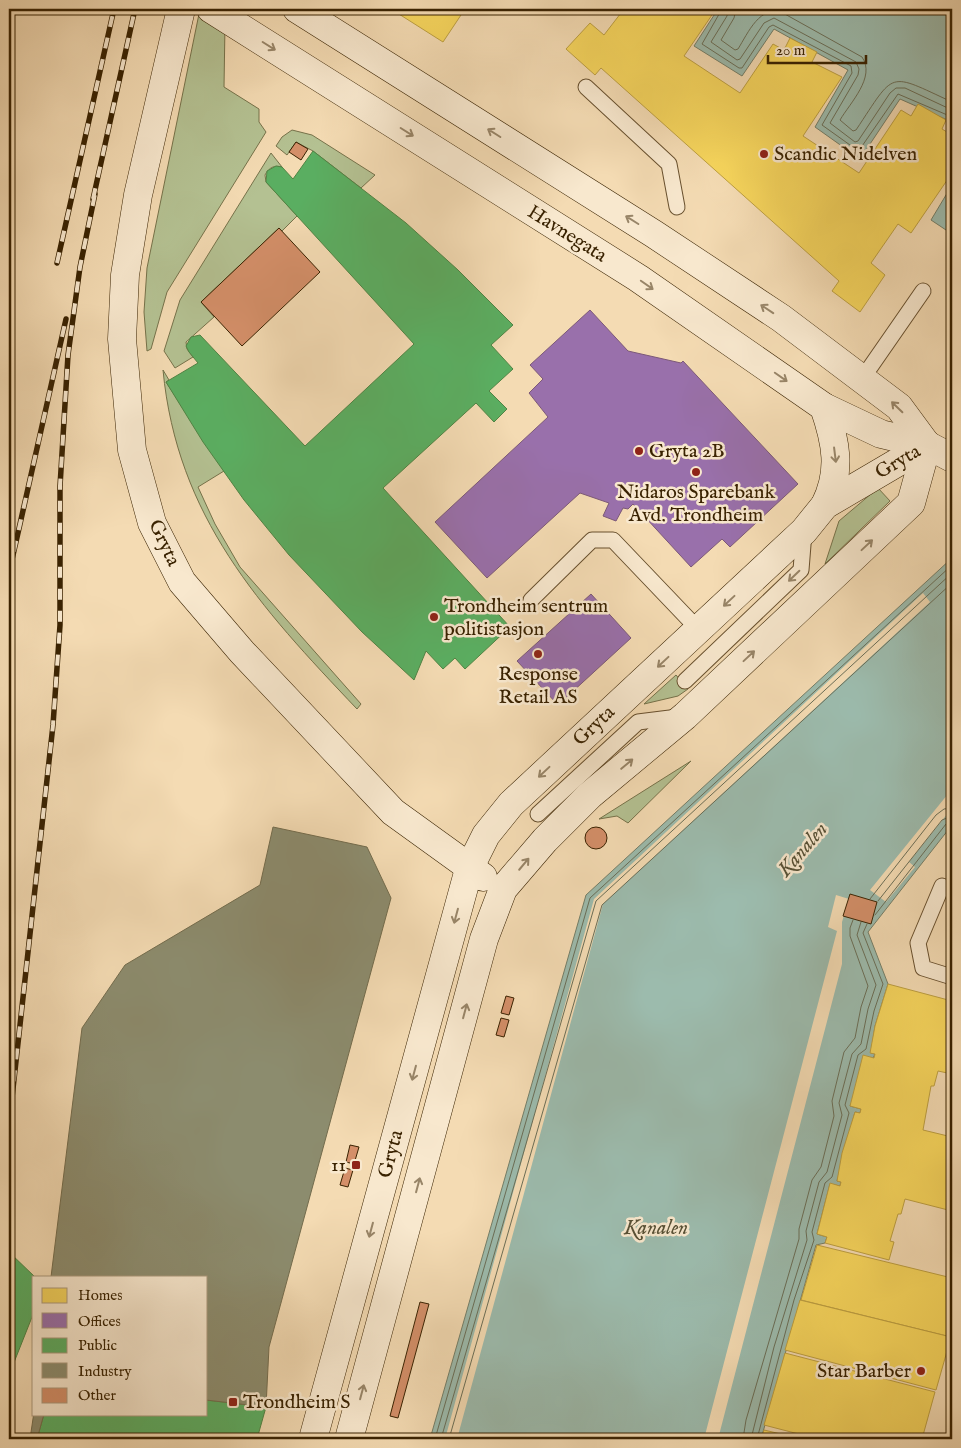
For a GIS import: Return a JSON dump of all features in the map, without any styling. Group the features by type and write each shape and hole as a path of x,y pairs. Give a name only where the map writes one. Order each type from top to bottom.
{"main road":[{"name":"Gryta","path":"181,9 138,195 125,275 122,339 132,450 152,523 182,582 242,652 393,812 469,869 503,889"},
{"name":"Havnegata","path":"211,9 638,278 824,407 881,434 928,445 952,458"},
{"name":"Havnegata","path":"297,9 654,234 781,318 899,407 928,445"},
{"path":"824,407 832,430 836,461 834,487 825,505"},
{"name":"Gryta","path":"313,1439 469,869 486,835 510,804 804,531 825,505 928,445"},
{"name":"Gryta","path":"349,1439 484,939 503,889 545,840 590,795 685,716 911,503 928,445"}],"lane":[{"path":"586,87 669,164 677,207"},
{"path":"862,379 923,291"},
{"path":"685,681 801,570 804,531"},
{"path":"531,600 592,540 613,540 698,629"},
{"path":"538,814 638,722 685,716"},
{"path":"942,886 918,943 923,968 952,977"}],"green space":[{"path":"200,9 225,24 224,87 259,109 259,122 266,132 167,292 151,349 147,351 144,312 147,268"},
{"path":"292,130 312,135 375,175 361,188 313,151 296,142 287,155 276,146 282,137"},
{"path":"271,153 282,167 270,168 265,175 266,182 297,216 282,231 279,228 201,302 214,317 186,342 187,349 193,357 175,368 164,351 180,300"},
{"path":"163,370 169,380 166,382 224,471 198,487 215,524 240,567 361,704 357,709 288,634 257,596 229,556 205,515 186,471 171,423"},
{"path":"878,488 890,501 825,564 839,521"},
{"path":"676,675 688,689 678,696 644,704"},
{"path":"691,761 628,823 617,816 599,819"}],"water":[{"path":"718,9 952,9 952,122 900,99 860,159 815,127 848,70 774,29 742,76 694,46"},
{"path":"952,185 952,234 931,220"},
{"name":"Kanalen","path":"952,558 952,825 868,932 888,984 875,1026 871,1053 875,1054 850,1106 861,1109 860,1113 855,1112 837,1181 841,1182 840,1186 830,1184 817,1234 827,1237 825,1243 816,1245 761,1439 430,1439 586,895"}],"pier":[{"path":"923,593 930,602 603,904 457,1439 445,1439 594,899"},
{"path":"952,789 952,808 909,862 915,867 886,902 870,890"},
{"path":"836,895 849,899 842,922 842,964 718,1439 704,1439 837,931 828,927"}],"building: Homes":[{"path":"391,9 465,9 443,42"},
{"name":"Scandic Nidelven","path":"624,9 709,9 714,12 684,56 740,93 773,44 784,50 790,38 817,52 812,62 842,77 803,136 859,173 901,110 911,116 918,104 946,120 942,129 952,135 952,173 911,233 898,224 871,263 885,275 860,312 832,291 839,281 601,68 595,75 566,49 590,23 604,35"},
{"path":"888,984 952,1001 952,1074 938,1071 934,1086 931,1086 923,1130 952,1137 952,1211 905,1199 901,1214 898,1214 890,1241 894,1242 889,1260 825,1243 827,1237 817,1234 830,1183 840,1186 841,1182 837,1181 842,1153 855,1112 860,1113 861,1109 850,1106 863,1055 874,1058 875,1054 870,1053 875,1026"},
{"path":"817,1245 952,1278 951,1337 801,1300"},
{"path":"800,1300 951,1337 936,1390 785,1350"},
{"path":"785,1353 935,1392 922,1439 818,1439 764,1425"},
{"path":"764,1430 802,1439 761,1439"}],"building: Offices":[{"name":"Gryta 2B","path":"590,310 628,351 681,363 683,361 798,484 730,547 722,539 691,567 633,504 628,509 623,508 616,521 603,516 609,503 580,493 487,578 435,522 548,417 529,393 543,379 530,365"},
{"path":"591,594 631,638 558,705 517,661"}],"building: Public":[{"path":"313,151 406,223 458,270 513,325 491,345 513,369 489,391 507,409 494,422 476,403 383,488 510,627 465,669 455,658 443,669 426,651 414,680 362,632 289,555 244,500 203,442 166,382 198,363 186,346 191,337 200,335 305,446 414,344 266,182 267,171 276,166 282,167 293,179"},
{"path":"9,1252 34,1276 32,1276 32,1317 9,1375"},
{"path":"208,1400 266,1407 257,1439 37,1439 43,1416 208,1416"}],"building: Industry":[{"path":"273,827 367,847 391,898 269,1347 266,1407 208,1400 208,1276 51,1276 82,1028 125,965 260,885"},
{"path":"33,1416 43,1416 37,1439 30,1439"}],"building: Other":[{"path":"296,142 308,149 301,160 289,152"},
{"path":"279,228 320,272 242,346 201,302"},
{"path":"596,827 604,830 607,838 604,846 596,849 588,846 585,838 588,830"},
{"path":"850,894 877,902 871,924 843,916"},
{"path":"506,996 514,998 509,1015 501,1013"},
{"path":"501,1018 509,1020 504,1037 496,1035"},
{"path":"350,1145 359,1147 354,1164 346,1162"},
{"path":"345,1168 353,1170 348,1187 340,1185"},
{"path":"420,1302 429,1304 398,1418 390,1416"}],"railway":[{"path":"57,263 114,9"},
{"path":"93,199 135,9"},
{"path":"9,1125 53,725 60,625 60,486 68,355 80,267 95,194"},
{"path":"9,573 66,319"}],"place":[{"name":"Scandic Nidelven","path":"764,154"},
{"name":"Gryta 2B","path":"639,451"},
{"name":"Nidaros Sparebank Avd. Trondheim","path":"696,472"},
{"name":"Trondheim sentrum politistasjon","path":"434,617"},
{"name":"Response Retail AS","path":"538,654"},
{"name":"11","path":"356,1165"},
{"name":"Star Barber","path":"921,1371"},
{"name":"Trondheim S","path":"233,1402"}]}
